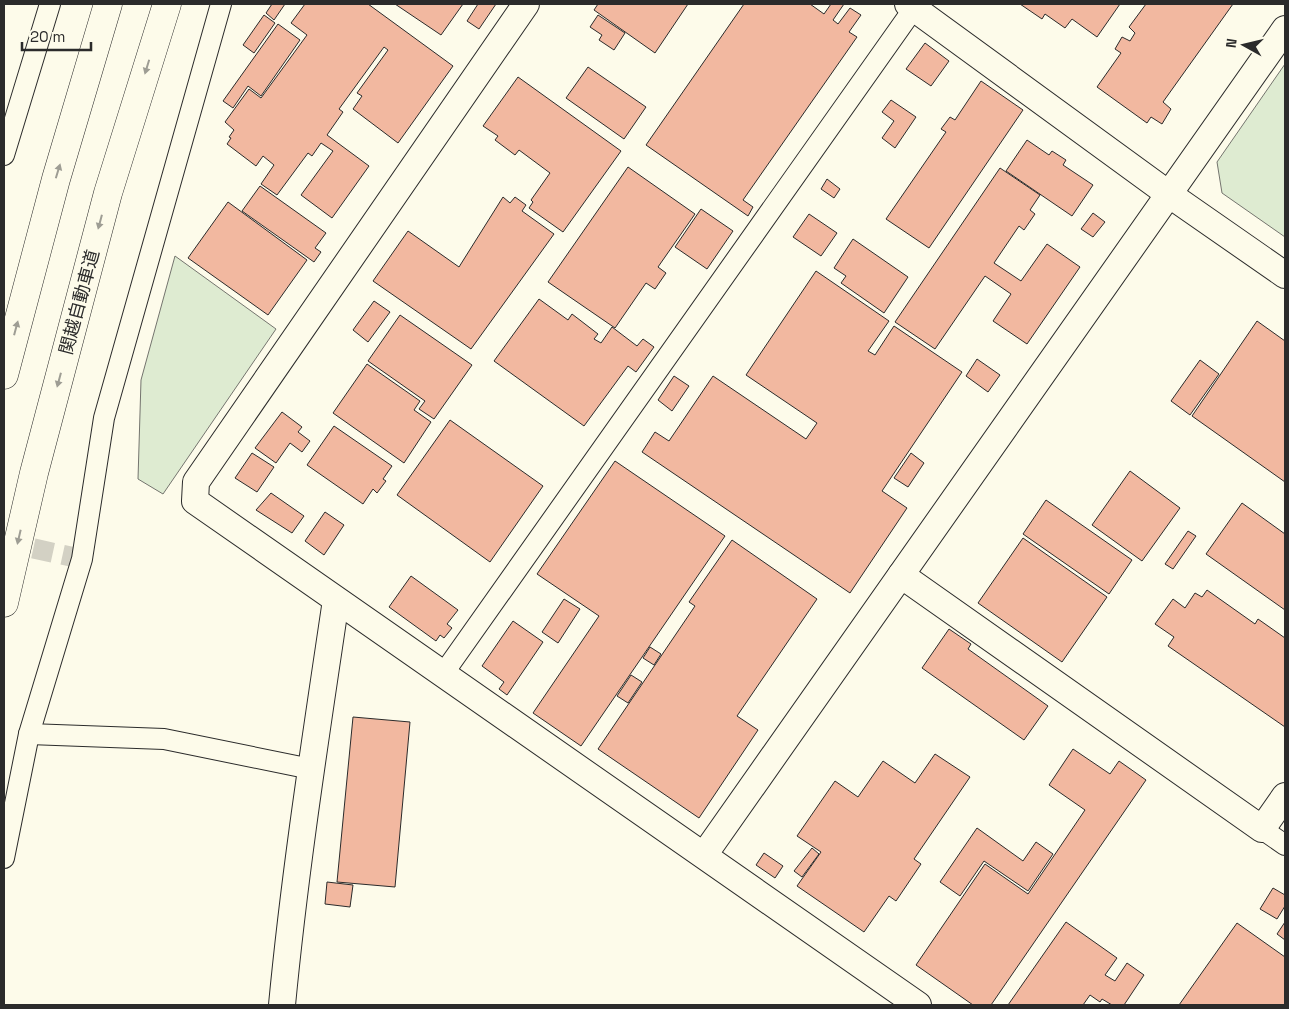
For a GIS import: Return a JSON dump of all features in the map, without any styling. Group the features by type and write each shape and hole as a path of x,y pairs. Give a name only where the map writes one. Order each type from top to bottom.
{"highway":[{"path":"4,375 56,179 108,4"},
{"name":"関越自動車道","path":"4,603 34,473 108,193 167,4"}],"street":[{"path":"4,155 50,4"},
{"path":"4,858 28,734 82,559 104,418 221,4"},
{"path":"526,4 196,482 195,501 918,1005"},
{"path":"443,674 911,6 1170,195 1285,275"},
{"path":"704,855 1285,29"},
{"path":"902,575 1285,846"},
{"path":"282,1005 311,769 336,600"},
{"path":"28,734 164,739 311,769"},
{"path":"1262,830 1285,796"}],"green space":[{"path":"1285,64 1285,237 1222,193 1217,162"},
{"path":"175,256 276,329 163,494 138,479 141,380"}],"building":[{"path":"272,4 285,4 274,20 266,13"},
{"path":"305,4 368,4 453,66 398,143 353,109 362,96 357,93 388,50 384,47 339,109 343,112 327,135 369,166 332,218 301,195 333,151 321,143 312,156 308,153 277,195 261,184 274,165 263,156 256,166 227,144 234,130 225,122 249,89 261,98 307,35 291,23"},
{"path":"395,4 463,4 441,35"},
{"path":"478,4 496,4 479,29 467,21"},
{"path":"598,4 688,4 655,53 594,10"},
{"path":"744,4 810,4 824,14 831,4 844,4 833,20 838,24 850,8 861,15 849,32 857,37 743,200 753,207 748,216 646,145"},
{"path":"1020,4 1120,4 1097,37 1072,19 1065,28 1045,14 1042,19"},
{"path":"1146,4 1233,4 1163,102 1171,109 1162,124 1151,117 1147,123 1097,87 1121,53 1115,49 1122,37 1130,41 1135,33 1129,27"},
{"path":"264,15 275,23 254,53 243,45"},
{"path":"598,15 625,33 614,50 599,40 602,35 590,27"},
{"path":"278,24 300,40 261,96 248,86 233,108 223,101"},
{"path":"925,43 949,61 931,86 906,69"},
{"path":"588,67 646,107 624,139 566,98"},
{"path":"518,77 621,151 563,232 529,208 533,202 531,200 550,173 519,150 515,155 495,140 498,136 483,126"},
{"path":"981,81 1023,110 929,248 886,219 946,132 941,129 950,117 955,120"},
{"path":"891,100 916,117 895,148 882,138 894,121 882,112"},
{"path":"1027,140 1049,155 1052,151 1066,160 1063,165 1093,185 1072,216 1006,171"},
{"path":"628,167 695,214 658,267 666,273 655,289 646,283 615,328 548,282"},
{"path":"1000,168 1040,195 1030,210 1035,214 1024,230 1019,226 994,263 1021,281 1047,244 1080,267 1027,344 993,321 1011,294 985,276 935,349 895,322"},
{"path":"827,179 840,189 834,198 821,189"},
{"path":"260,186 326,233 315,248 321,252 314,262 242,211"},
{"path":"503,197 510,203 515,197 526,205 522,211 554,234 471,349 373,281 408,231 459,267"},
{"path":"228,202 307,260 268,315 188,258"},
{"path":"701,209 733,231 707,269 675,247"},
{"path":"1093,213 1105,222 1093,237 1081,229"},
{"path":"809,214 837,233 821,256 793,237"},
{"path":"853,239 908,277 884,313 841,283 846,276 834,268"},
{"path":"816,271 889,321 868,351 875,355 894,326 962,372 882,491 907,508 850,593 642,452 655,432 669,441 713,376 806,439 817,423 746,375"},
{"path":"539,299 568,320 572,314 598,334 594,339 601,343 612,327 637,346 643,339 654,347 636,372 628,366 584,426 494,361"},
{"path":"374,301 390,312 368,342 353,330"},
{"path":"400,315 472,365 434,419 419,409 425,401 368,361"},
{"path":"1257,321 1285,341 1285,482 1192,416"},
{"path":"977,359 1000,375 988,392 966,376"},
{"path":"1200,360 1219,374 1190,415 1171,401"},
{"path":"367,364 420,401 414,410 431,422 404,463 333,413"},
{"path":"674,376 689,386 672,411 658,400"},
{"path":"282,412 302,427 298,432 310,441 302,452 290,443 276,463 255,448"},
{"path":"450,420 543,486 490,562 397,495"},
{"path":"334,426 392,466 383,479 386,481 377,493 373,489 363,504 307,465"},
{"path":"252,453 274,467 257,492 235,478"},
{"path":"911,453 924,463 908,487 894,478"},
{"path":"615,461 725,536 581,746 533,713 599,616 537,574"},
{"path":"1130,471 1180,508 1142,561 1092,525"},
{"path":"271,493 304,516 292,533 256,510"},
{"path":"1046,500 1132,560 1109,594 1023,534"},
{"path":"1242,503 1285,534 1285,610 1206,554"},
{"path":"325,512 344,525 324,555 305,541"},
{"path":"1188,531 1196,536 1173,569 1165,564"},
{"path":"1023,538 1107,597 1062,662 978,603"},
{"path":"732,540 817,599 737,716 758,730 699,818 598,749 695,606 689,602"},
{"path":"411,576 458,610 447,624 452,628 444,638 440,635 436,641 389,607"},
{"path":"1207,590 1255,624 1258,619 1285,638 1285,727 1168,646 1174,637 1155,624 1173,599 1185,608 1195,593 1202,597"},
{"path":"564,599 580,609 558,643 542,632"},
{"path":"513,621 543,642 507,695 499,689 504,682 482,666"},
{"path":"949,629 971,644 968,649 1048,706 1024,740 922,668"},
{"path":"650,647 661,654 654,665 643,658"},
{"path":"631,675 642,682 628,703 617,696"},
{"path":"353,717 410,722 395,887 337,882"},
{"path":"1073,749 1110,774 1119,761 1146,780 991,1005 973,1005 916,965 985,864 1028,894 1085,810 1049,785"},
{"path":"935,754 970,777 914,859 921,864 896,901 889,896 864,932 797,886 821,852 797,836 835,781 858,797 883,761 915,783"},
{"path":"977,828 1023,861 1036,842 1053,854 1028,891 984,861 960,896 940,882"},
{"path":"812,848 819,854 802,877 794,871"},
{"path":"764,853 783,866 775,878 756,865"},
{"path":"327,882 353,885 350,907 325,904"},
{"path":"1273,888 1285,895 1285,906 1277,919 1260,909"},
{"path":"1066,922 1117,958 1105,975 1115,981 1127,963 1144,975 1124,1005 1112,1005 1102,999 1100,1002 1090,995 1083,1005 1008,1005"},
{"path":"1285,922 1285,940 1277,934"},
{"path":"1237,923 1285,957 1285,1005 1179,1005"}],"tunnel":[{"path":"4,542 82,559"}]}
